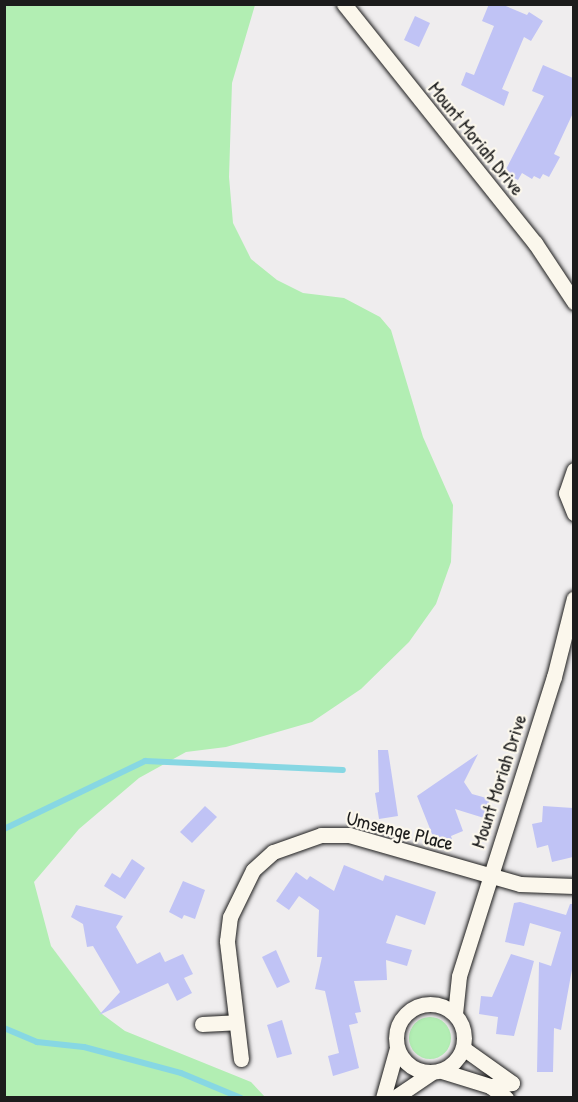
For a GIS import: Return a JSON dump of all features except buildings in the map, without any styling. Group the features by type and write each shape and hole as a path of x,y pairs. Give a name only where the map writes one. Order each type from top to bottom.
{"street":[{"name":"Mount Moriah Drive","path":"344,4 536,243 573,302"},
{"path":"573,470 566,493 573,513"},
{"name":"Mount Moriah Drive","path":"463,1048 462,1026 454,1014 459,976 554,677 573,598"},
{"name":"Umsenge Place","path":"241,1059 228,941 230,917 253,870 273,852 321,834 349,835 489,876 537,887 573,886"},
{"name":"Mount Moriah Drive","path":"438,1004 459,976"},
{"path":"383,1098 397,1048 395,1036 405,1015 426,1004 438,1004 454,1014"},
{"path":"202,1024 236,1023"},
{"path":"394,1098 436,1072 457,1060 463,1048 512,1083 490,1086 436,1072 411,1067 397,1048"},
{"path":"490,1086 506,1098"}],"green space":[{"path":"5,5 255,5 232,83 229,177 233,223 251,259 277,280 303,293 344,298 380,317 391,330 423,437 453,505 451,562 436,604 409,642 361,689 312,722 226,747 186,752 139,778 79,829 34,882 51,946 102,1014 125,1031 251,1082 265,1097 5,1098"},
{"path":"430,1017 445,1023 451,1038 445,1053 430,1059 415,1053 409,1038 415,1023"}],"waterway":[{"path":"4,829 145,761 343,770"},
{"path":"4,1028 37,1042 84,1047 181,1073 241,1098"}]}
